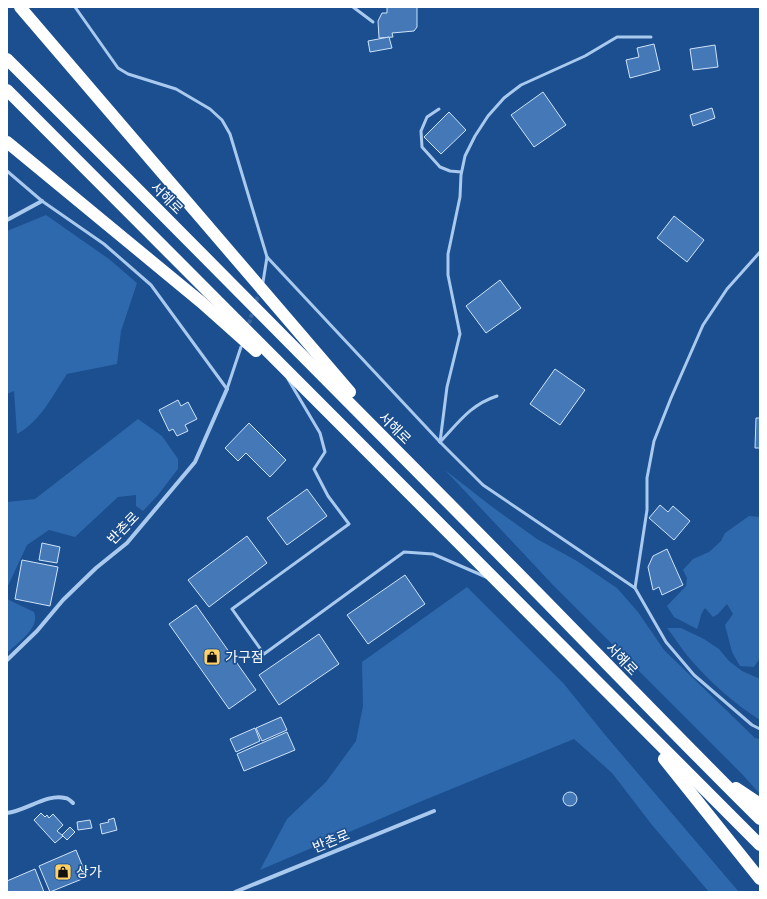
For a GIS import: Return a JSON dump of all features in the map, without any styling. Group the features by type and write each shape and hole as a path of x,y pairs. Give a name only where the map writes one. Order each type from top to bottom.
{"highway":[{"path":"20,7 415,469"},
{"name":"서해로","path":"7,60 415,469 707,767 760,819"},
{"path":"7,90 760,845"},
{"path":"7,94 41,125"},
{"path":"7,142 201,302 343,427"},
{"path":"626,711 760,879"},
{"path":"707,767 760,804"}],"street":[{"path":"7,220 42,201"},
{"name":"반촌로","path":"7,660 37,631 62,600 96,568 127,543 195,462 227,389"},
{"path":"7,813 19,811 33,804 56,797 66,798 73,803"},
{"name":"반촌로","path":"235,892 434,811"}],"lane":[{"path":"75,7 118,68 128,74 176,89 210,109 222,120 230,134 267,258 263,282"},
{"path":"353,7 373,22"},
{"path":"440,442 447,387 460,334 449,281 448,254 460,197 461,172 465,156 474,136 488,116 504,98 521,85 585,56 617,37 651,37"},
{"path":"440,109 427,117 421,131 422,147 440,167 450,171 461,172"},
{"path":"7,171 42,201 104,244 151,285 227,389"},
{"path":"635,588 647,510 647,478 654,441 684,366 703,325 727,288 760,252"},
{"path":"267,258 440,442 484,485 635,588 666,642 694,675 752,726 760,729"},
{"path":"227,389 241,347"},
{"path":"287,378 320,433 325,452 314,469 328,496 349,524 232,609 264,654 404,552 433,554 498,582"},
{"path":"440,442 470,410 478,404 497,396"}],"shaded area":[{"path":"46,215 109,259 137,283 121,331 117,364 67,374 33,423 17,434 14,391 7,394 7,231"},
{"path":"138,419 162,436 178,459 178,469 158,495 143,511 136,506 136,495 118,497 75,537 49,530 27,545 7,588 7,502 35,499"},
{"path":"445,470 491,506 537,539 577,561 617,588 638,612 664,650 755,738 760,739 760,794 742,774 552,584"},
{"path":"749,516 760,517 760,658 754,667 740,666 732,652 725,625 733,614 727,604 718,614 713,617 705,608 697,629 674,617 667,606 686,586 687,578 683,570 693,559 709,552 721,541 725,533"},
{"path":"467,587 564,684 606,736 739,892 709,892 652,825 612,773 574,739 422,801 260,870 287,819 326,782 356,741 363,706 362,662"},
{"path":"7,599 34,612 35,618 34,624 27,635 7,653"},
{"path":"667,628 681,628 704,639 719,649 729,661 742,671 760,679 760,720 724,693 706,677"}],"building":[{"path":"387,7 417,7 417,27 414,31 392,33 393,37 379,38 378,21 382,13 387,13"},
{"path":"389,37 392,48 370,52 368,41"},
{"path":"654,44 660,70 630,78 626,60 639,57 637,48"},
{"path":"715,45 718,67 693,70 690,49"},
{"path":"543,92 566,125 534,147 511,115"},
{"path":"712,108 715,118 693,126 690,115"},
{"path":"449,112 466,130 441,154 424,137"},
{"path":"674,216 704,240 687,262 657,238"},
{"path":"500,280 521,308 486,333 466,306"},
{"path":"555,369 585,390 560,425 530,404"},
{"path":"178,400 181,406 188,402 197,419 185,425 188,431 177,436 173,429 169,431 159,410"},
{"path":"756,418 760,418 760,448 755,448"},
{"path":"249,423 286,460 270,477 246,453 238,461 225,448"},
{"path":"307,489 327,516 287,545 267,518"},
{"path":"660,505 668,512 673,506 690,521 674,540 649,518"},
{"path":"247,536 267,563 209,607 188,580"},
{"path":"42,543 60,547 57,563 39,560"},
{"path":"667,549 683,585 662,595 659,587 653,590 648,567 653,556"},
{"path":"22,560 58,567 50,606 15,599"},
{"path":"405,575 425,604 368,644 347,615"},
{"name":"가구점","path":"196,605 256,690 229,709 169,624"},
{"name":"가구점","path":"319,634 339,664 279,705 259,675"},
{"path":"281,717 287,730 262,741 256,728"},
{"path":"255,728 260,741 236,752 230,739"},
{"path":"287,732 295,750 244,771 237,754"},
{"path":"567,792 573,792 577,796 577,802 573,806 567,806 563,802 563,796"},
{"path":"41,813 45,817 47,815 49,818 53,814 63,825 57,831 63,836 55,843 34,820"},
{"path":"114,818 117,830 102,834 100,824 109,822 108,820"},
{"path":"90,820 92,828 78,830 77,822"},
{"path":"70,827 75,832 67,840 62,835"},
{"name":"상가","path":"76,850 87,877 50,892 39,866"},
{"name":"상가","path":"35,869 44,892 7,892 7,881"}],"tunnel":[{"path":"247,329 260,290"}],"place":[{"name":"가구점","path":"212,657"},
{"name":"상가","path":"63,872"}]}
